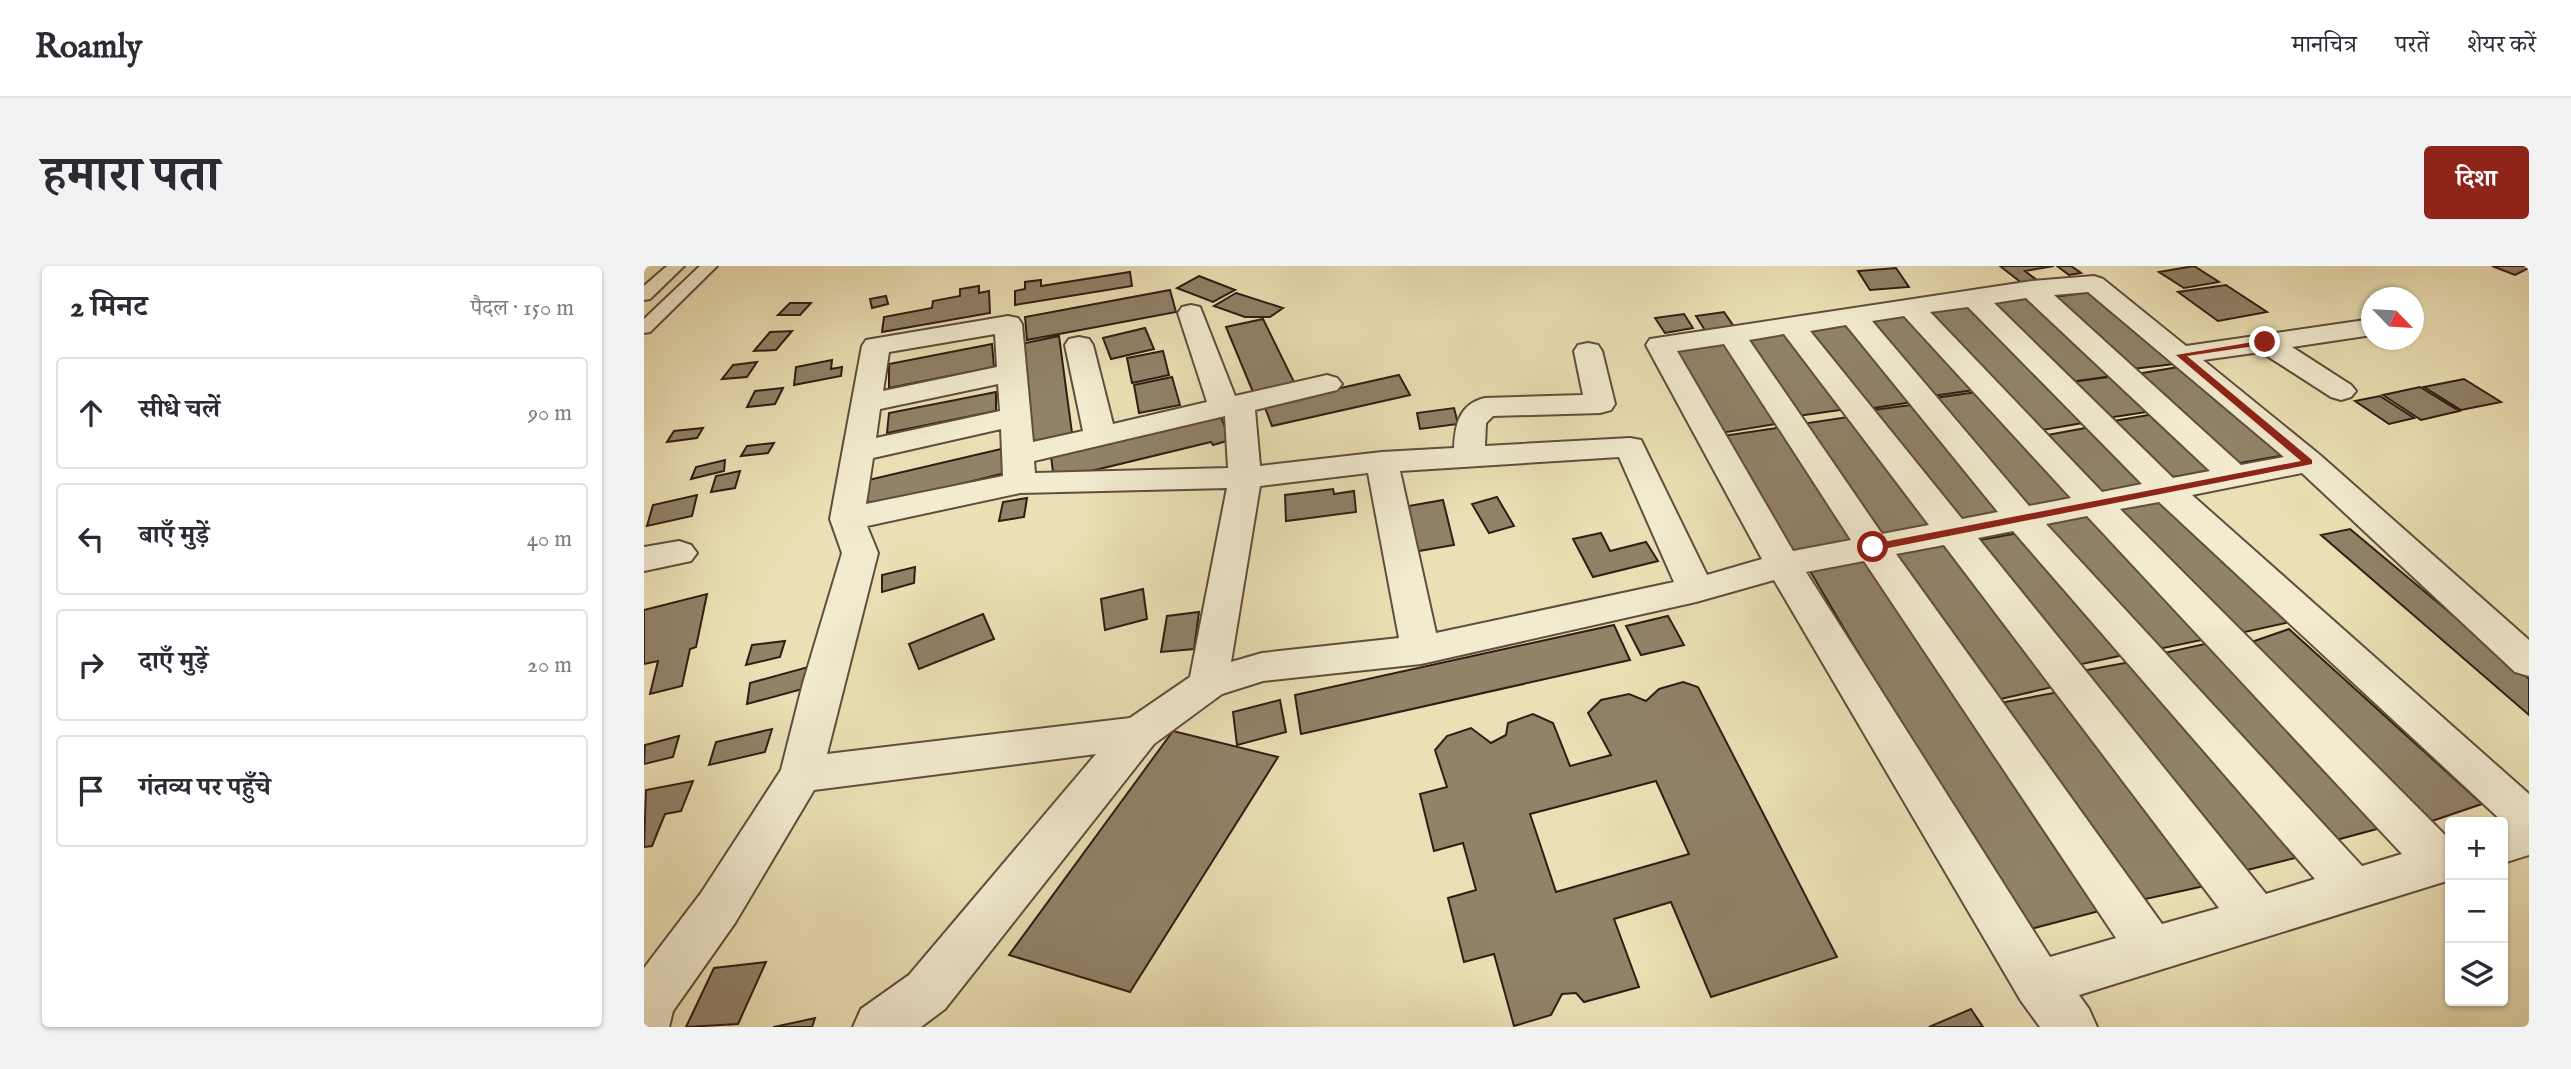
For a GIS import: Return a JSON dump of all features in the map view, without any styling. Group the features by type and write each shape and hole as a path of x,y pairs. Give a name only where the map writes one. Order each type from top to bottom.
{"street":[{"path":"2071,1027 2039,984 1783,565 1660,345 2032,289 2094,284 2309,462 2529,662"},
{"path":"2032,289 2233,475"},
{"path":"1974,298 2165,489 2529,821"},
{"path":"1911,308 2094,503 2445,862 2039,984"},
{"path":"1191,313 1232,406 1245,478 1208,684"},
{"path":"1853,316 2021,518 2353,890"},
{"path":"646,1008 718,908 801,774 823,682 860,553 848,519 876,345 1008,324 1019,469"},
{"path":"1792,326 2256,918"},
{"path":"2180,355 2361,328"},
{"path":"1732,335 1873,547 2152,950"},
{"path":"2265,342 2341,391"},
{"path":"1079,345 1100,436"},
{"path":"1469,456 1471,421 1485,407 1600,404 1588,351"},
{"path":"868,403 1011,373"},
{"path":"848,519 1019,469 1100,436 1327,384"},
{"path":"860,451 1014,417"},
{"path":"1019,469 1245,478 1382,462 1630,447 1696,590"},
{"path":"1382,462 1421,650"},
{"path":"879,1027 927,992 1139,733 1208,684 1262,667 1421,650 1696,590 1783,565 2309,462"},
{"path":"644,559 679,552"},
{"path":"801,774 1139,733"},
{"path":"2508,842 2529,836"}],"lane":[{"path":"644,295 676,266"},
{"path":"644,328 709,266"}],"building":[{"path":"2000,266 2054,266 2025,271 2038,281 2023,284"},
{"path":"2057,266 2071,266 2081,273 2069,275"},
{"path":"2194,266 2219,282 2184,288 2159,272"},
{"path":"2492,266 2529,266 2529,268 2515,275"},
{"path":"1896,268 1909,287 1870,290 1858,271"},
{"path":"1130,272 1132,286 1015,305 1015,291 1025,289 1025,282 1041,280 1041,286"},
{"path":"1199,276 1235,290 1213,302 1177,288"},
{"path":"2226,285 2267,312 2218,321 2178,292"},
{"path":"979,286 979,293 989,291 990,313 882,332 884,317 932,308 933,301 960,296 960,289"},
{"path":"1170,290 1176,312 1027,340 1025,317"},
{"path":"2091,292 2174,364 2124,370 2046,298"},
{"path":"1236,293 1283,308 1270,317 1245,317 1214,306"},
{"path":"2032,293 2120,375 2062,383 1980,299"},
{"path":"886,296 888,304 872,308 870,299"},
{"path":"790,303 811,303 800,315 778,315"},
{"path":"1975,304 2094,421 2030,432 1918,311"},
{"path":"1724,312 1735,328 1706,332 1696,316"},
{"path":"1684,314 1693,328 1665,333 1655,318"},
{"path":"1912,314 1981,389 1926,397 1861,320"},
{"path":"1263,319 1294,382 1253,392 1226,327"},
{"path":"1853,322 1919,401 1861,410 1800,330"},
{"path":"1145,328 1154,349 1111,359 1103,338"},
{"path":"792,331 776,350 754,351 770,332"},
{"path":"1792,331 1847,409 1791,417 1741,337"},
{"path":"1059,336 1072,433 1029,442 1021,344"},
{"path":"1730,340 1787,422 1721,433 1670,349"},
{"path":"992,344 994,367 889,388 889,364"},
{"path":"1163,351 1169,375 1132,383 1127,358"},
{"path":"832,360 831,369 842,367 841,376 794,385 796,367"},
{"path":"757,362 747,377 722,379 733,365"},
{"path":"2178,367 2285,455 2229,465 2131,375"},
{"path":"1399,375 1410,395 1272,426 1264,405"},
{"path":"2122,375 2159,410 2101,419 2065,383"},
{"path":"1172,377 1180,405 1139,413 1134,385"},
{"path":"2464,379 2501,402 2461,410 2424,387"},
{"path":"2420,387 2459,411 2421,420 2383,395"},
{"path":"783,388 775,404 747,407 755,391"},
{"path":"1984,391 2083,499 2020,509 1927,399"},
{"path":"996,392 996,411 887,433 889,413"},
{"path":"2380,396 2414,418 2389,424 2355,401"},
{"path":"1918,404 2008,513 1951,523 1866,411"},
{"path":"1454,408 1458,424 1420,429 1417,413"},
{"path":"1219,412 1230,440 1213,445 1211,442 1054,480 1051,456"},
{"path":"2160,413 2223,468 2162,479 2102,423"},
{"path":"1855,416 1939,525 1872,537 1795,425"},
{"path":"2096,426 2156,482 2093,494 2037,437"},
{"path":"1783,427 1857,540 1791,552 1723,436"},
{"path":"703,428 697,438 667,442 674,431"},
{"path":"774,443 768,453 741,456 747,446"},
{"path":"1001,449 1005,473 864,508 864,481"},
{"path":"725,460 724,471 691,479 696,467"},
{"path":"740,471 735,488 711,492 716,476"},
{"path":"1333,489 1334,494 1354,491 1356,512 1286,521 1285,495"},
{"path":"697,495 692,516 647,526 653,505"},
{"path":"2165,495 2295,621 2231,635 2107,506"},
{"path":"1497,497 1514,526 1489,533 1472,504"},
{"path":"1027,498 1024,517 999,521 1003,502"},
{"path":"1443,500 1454,545 1413,552 1403,507"},
{"path":"2091,515 2216,637 2149,651 2040,524"},
{"path":"2350,529 2529,679 2529,715 2321,535"},
{"path":"2029,531 2133,653 2068,667 1969,542"},
{"path":"1601,533 1610,551 1646,542 1658,561 1593,577 1573,539"},
{"path":"1955,543 2066,684 1992,701 1889,556"},
{"path":"1869,555 2111,908 2023,931 1807,566"},
{"path":"915,567 914,583 882,592 882,575"},
{"path":"1143,589 1147,619 1105,630 1101,599"},
{"path":"707,594 696,647 690,649 682,686 650,694 658,661 644,664 644,610"},
{"path":"1199,612 1194,649 1161,652 1167,616"},
{"path":"983,614 994,639 919,669 909,644"},
{"path":"1668,616 1684,645 1641,655 1626,626"},
{"path":"1614,625 1630,660 1301,734 1295,695"},
{"path":"2289,629 2482,804 2417,826 2243,645"},
{"path":"785,641 780,657 746,665 752,645"},
{"path":"2209,643 2392,825 2321,844 2155,655"},
{"path":"2141,660 2307,855 2227,875 2071,673"},
{"path":"808,667 806,688 747,704 750,683"},
{"path":"1683,682 1698,687 1837,957 1711,997 1671,902 1614,919 1639,987 1584,1002 1576,993 1562,994 1551,1015 1514,1026 1494,954 1464,962 1448,898 1476,890 1463,843 1434,851 1420,794 1447,787 1435,750 1447,736 1471,728 1491,743 1506,735 1508,723 1533,714 1553,723 1570,766 1611,755 1588,713 1601,700 1629,694 1646,701 1659,689","holes":["1656,781 1689,854 1556,892 1530,814"]},
{"path":"2075,689 2218,883 2132,902 2000,703"},
{"path":"1280,700 1286,732 1237,745 1233,712"},
{"path":"772,729 765,752 709,765 716,742"},
{"path":"1173,731 1278,757 1130,992 1009,955"},
{"path":"679,736 673,757 644,764 645,745"},
{"path":"693,781 681,811 665,814 652,846 644,847 646,790"},
{"path":"766,962 738,1024 686,1027 714,968"},
{"path":"1971,1009 1983,1027 1929,1027"},
{"path":"815,1018 812,1027 774,1027"}],"route":[{"path":"1873,547 2309,462 2180,355 2265,342"}]}
